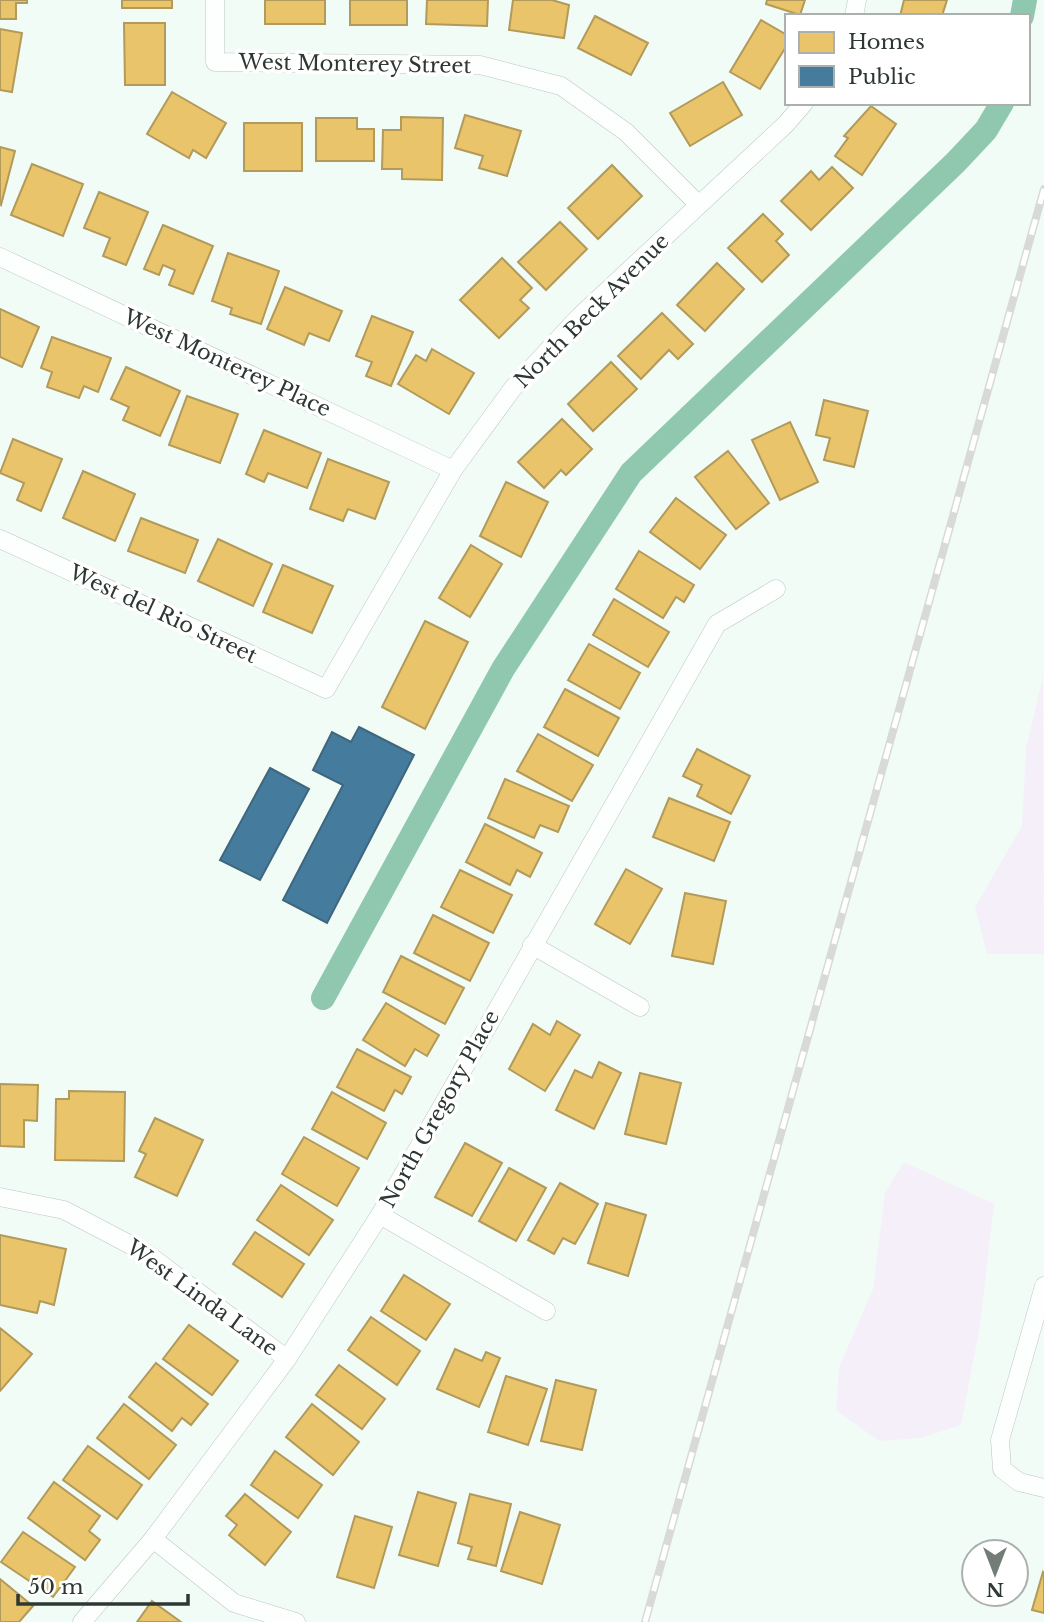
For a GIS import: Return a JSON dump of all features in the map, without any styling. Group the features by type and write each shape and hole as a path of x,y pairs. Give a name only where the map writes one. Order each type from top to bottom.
{"street":[{"name":"West Monterey Street","path":"215,0 215,62 480,65 561,86 626,132 699,205"},
{"name":"North Beck Avenue","path":"326,689 453,470 513,388 580,316 786,124 802,105"},
{"name":"West Monterey Place","path":"0,257 453,470"},
{"name":"West del Rio Street","path":"0,539 326,689"},
{"name":"North Gregory Place","path":"82,1622 153,1539 287,1359 380,1215 717,624 776,589"},
{"path":"532,946 640,1007"},
{"name":"West Linda Lane","path":"0,1198 64,1210 146,1253 287,1359"},
{"path":"380,1215 546,1311"},
{"path":"1044,1286 1000,1440 1002,1469 1019,1482 1044,1488"},
{"path":"153,1539 234,1603 296,1622"}],"shaded area":[{"path":"1043,676 1044,954 987,954 975,907 1022,826 1026,748"},
{"path":"904,1162 994,1204 980,1326 961,1425 921,1438 879,1441 836,1410 839,1368 873,1289 885,1192"}],"building: Homes":[{"path":"0,0 27,0 27,3 16,3 16,19 0,19"},
{"path":"122,0 172,0 172,8 122,8"},
{"path":"265,0 325,0 325,24 265,24"},
{"path":"350,0 407,0 407,25 350,25"},
{"path":"427,0 488,0 487,26 426,24"},
{"path":"513,0 552,0 569,5 564,38 509,30"},
{"path":"767,0 805,0 800,14 766,4"},
{"path":"904,0 947,0 943,14 900,14"},
{"path":"595,16 648,43 631,75 578,48"},
{"path":"761,20 785,34 785,48 760,89 730,72"},
{"path":"124,23 165,23 165,85 125,85"},
{"path":"0,29 22,33 12,92 0,90"},
{"path":"723,82 742,115 690,146 670,113"},
{"path":"172,92 226,123 206,158 193,150 189,158 147,134"},
{"path":"871,106 896,124 862,175 835,156 848,138 844,136"},
{"path":"465,115 521,131 507,176 479,168 483,156 455,148"},
{"path":"401,117 443,118 442,180 402,179 402,169 382,169 383,130 401,130"},
{"path":"316,118 357,118 357,129 374,129 374,161 316,161"},
{"path":"244,123 302,123 302,171 244,171"},
{"path":"0,147 15,151 1,205 0,204"},
{"path":"32,164 83,184 63,236 11,215"},
{"path":"612,165 642,196 598,239 568,208"},
{"path":"832,167 853,188 811,230 781,201 811,171 819,180"},
{"path":"99,192 148,212 126,265 103,256 110,238 84,228"},
{"path":"763,214 783,234 776,241 789,255 762,282 728,248"},
{"path":"560,222 587,249 546,290 518,262"},
{"path":"163,225 213,246 193,294 169,285 175,270 163,265 159,275 144,269"},
{"path":"228,253 279,271 261,324 230,314 232,308 212,301"},
{"path":"502,258 532,288 520,300 529,308 499,338 460,300"},
{"path":"717,263 744,289 705,331 677,305"},
{"path":"285,287 342,311 329,341 309,333 304,345 267,329"},
{"path":"0,309 39,327 22,367 0,357"},
{"path":"662,313 693,344 678,359 669,350 641,379 618,356"},
{"path":"372,316 413,332 391,386 366,376 372,362 356,356"},
{"path":"52,337 111,358 98,392 84,386 79,398 47,387 52,372 41,368"},
{"path":"432,349 474,373 449,414 398,384 416,355 426,361"},
{"path":"611,362 637,389 593,431 568,404"},
{"path":"126,367 180,391 160,436 123,420 129,407 111,399"},
{"path":"187,396 238,414 220,463 169,445"},
{"path":"824,400 868,411 854,467 824,460 830,438 816,435"},
{"path":"562,419 592,449 566,475 561,470 544,488 518,462"},
{"path":"790,422 818,482 780,500 752,440"},
{"path":"264,430 321,453 307,488 268,473 264,482 246,474"},
{"path":"13,439 62,459 41,511 17,500 24,483 0,473"},
{"path":"728,451 769,503 736,529 695,477"},
{"path":"328,459 389,482 375,519 348,509 343,521 310,509"},
{"path":"83,471 135,494 115,541 63,518"},
{"path":"506,482 548,502 521,557 480,536"},
{"path":"676,498 726,535 700,569 650,532"},
{"path":"141,518 198,540 185,573 128,551"},
{"path":"218,539 272,564 253,606 198,581"},
{"path":"471,545 502,564 470,617 439,598"},
{"path":"639,551 694,585 684,602 676,597 663,618 616,589"},
{"path":"283,565 333,586 312,633 263,612"},
{"path":"614,599 669,632 648,667 593,635"},
{"path":"425,621 468,642 425,729 382,707"},
{"path":"589,644 640,673 620,709 568,680"},
{"path":"565,689 619,718 598,756 544,727"},
{"path":"538,734 593,765 572,801 517,771"},
{"path":"697,749 750,776 731,814 697,796 702,785 683,776"},
{"path":"505,779 569,806 558,832 540,825 534,838 488,818"},
{"path":"669,798 730,822 714,861 653,837"},
{"path":"485,824 542,853 530,877 517,870 510,885 466,862"},
{"path":"626,869 662,889 630,944 595,924"},
{"path":"460,870 512,895 493,933 441,907"},
{"path":"685,893 726,901 713,964 672,956"},
{"path":"433,915 489,943 470,981 414,953"},
{"path":"401,956 464,988 445,1024 383,992"},
{"path":"386,1003 439,1035 427,1056 415,1049 405,1066 363,1040"},
{"path":"557,1021 580,1035 545,1091 509,1069 533,1024 550,1035"},
{"path":"357,1049 411,1077 402,1094 395,1090 384,1111 337,1087"},
{"path":"599,1062 621,1073 594,1129 556,1110 575,1070 592,1078"},
{"path":"640,1073 681,1083 666,1144 625,1134"},
{"path":"0,1084 38,1085 37,1121 24,1120 24,1147 0,1146"},
{"path":"69,1091 125,1092 124,1161 55,1160 56,1099 69,1099"},
{"path":"332,1092 386,1123 367,1159 312,1129"},
{"path":"155,1118 203,1140 177,1196 135,1177 146,1154 139,1151"},
{"path":"304,1137 359,1168 337,1206 282,1174"},
{"path":"465,1143 502,1163 472,1216 435,1197"},
{"path":"509,1168 546,1188 516,1241 479,1221"},
{"path":"560,1183 598,1204 575,1244 563,1238 554,1254 528,1240"},
{"path":"281,1185 333,1220 309,1255 257,1220"},
{"path":"606,1203 646,1215 628,1276 588,1263"},
{"path":"255,1232 304,1264 282,1297 233,1264"},
{"path":"0,1235 66,1249 54,1305 40,1301 37,1313 0,1305"},
{"path":"404,1275 450,1304 426,1340 381,1311"},
{"path":"371,1317 420,1351 397,1385 348,1350"},
{"path":"189,1325 238,1361 212,1395 163,1359"},
{"path":"0,1328 32,1354 0,1391"},
{"path":"455,1349 482,1361 486,1352 500,1358 479,1407 437,1389"},
{"path":"156,1363 208,1404 191,1425 182,1418 172,1431 129,1397"},
{"path":"339,1365 385,1399 362,1429 316,1395"},
{"path":"506,1376 547,1389 528,1445 488,1432"},
{"path":"556,1380 596,1390 582,1450 541,1441"},
{"path":"124,1404 176,1445 149,1479 97,1438"},
{"path":"312,1404 359,1442 333,1475 286,1437"},
{"path":"88,1446 142,1485 117,1519 63,1480"},
{"path":"275,1451 322,1485 298,1518 251,1485"},
{"path":"54,1482 100,1516 89,1531 100,1540 85,1560 28,1518"},
{"path":"418,1492 456,1503 438,1566 399,1555"},
{"path":"245,1494 291,1532 265,1565 229,1535 237,1525 226,1516"},
{"path":"470,1494 511,1504 496,1566 468,1559 472,1547 458,1543"},
{"path":"520,1512 560,1525 542,1584 501,1571"},
{"path":"355,1516 392,1527 374,1588 337,1577"},
{"path":"23,1532 75,1567 53,1597 1,1562"},
{"path":"1044,1573 1044,1613 1032,1610"},
{"path":"0,1579 33,1606 19,1622 0,1622"},
{"path":"152,1601 181,1622 137,1622"}],"building: Public":[{"path":"359,727 414,755 327,923 283,900 343,785 313,770 332,732 351,742"},
{"path":"270,768 309,789 260,880 220,860"}],"waterway":[{"path":"1022,14 1025,0"},
{"path":"323,998 503,669 631,473 956,162 986,130 1001,105"}],"railway":[{"path":"645,1622 1044,189"}]}
